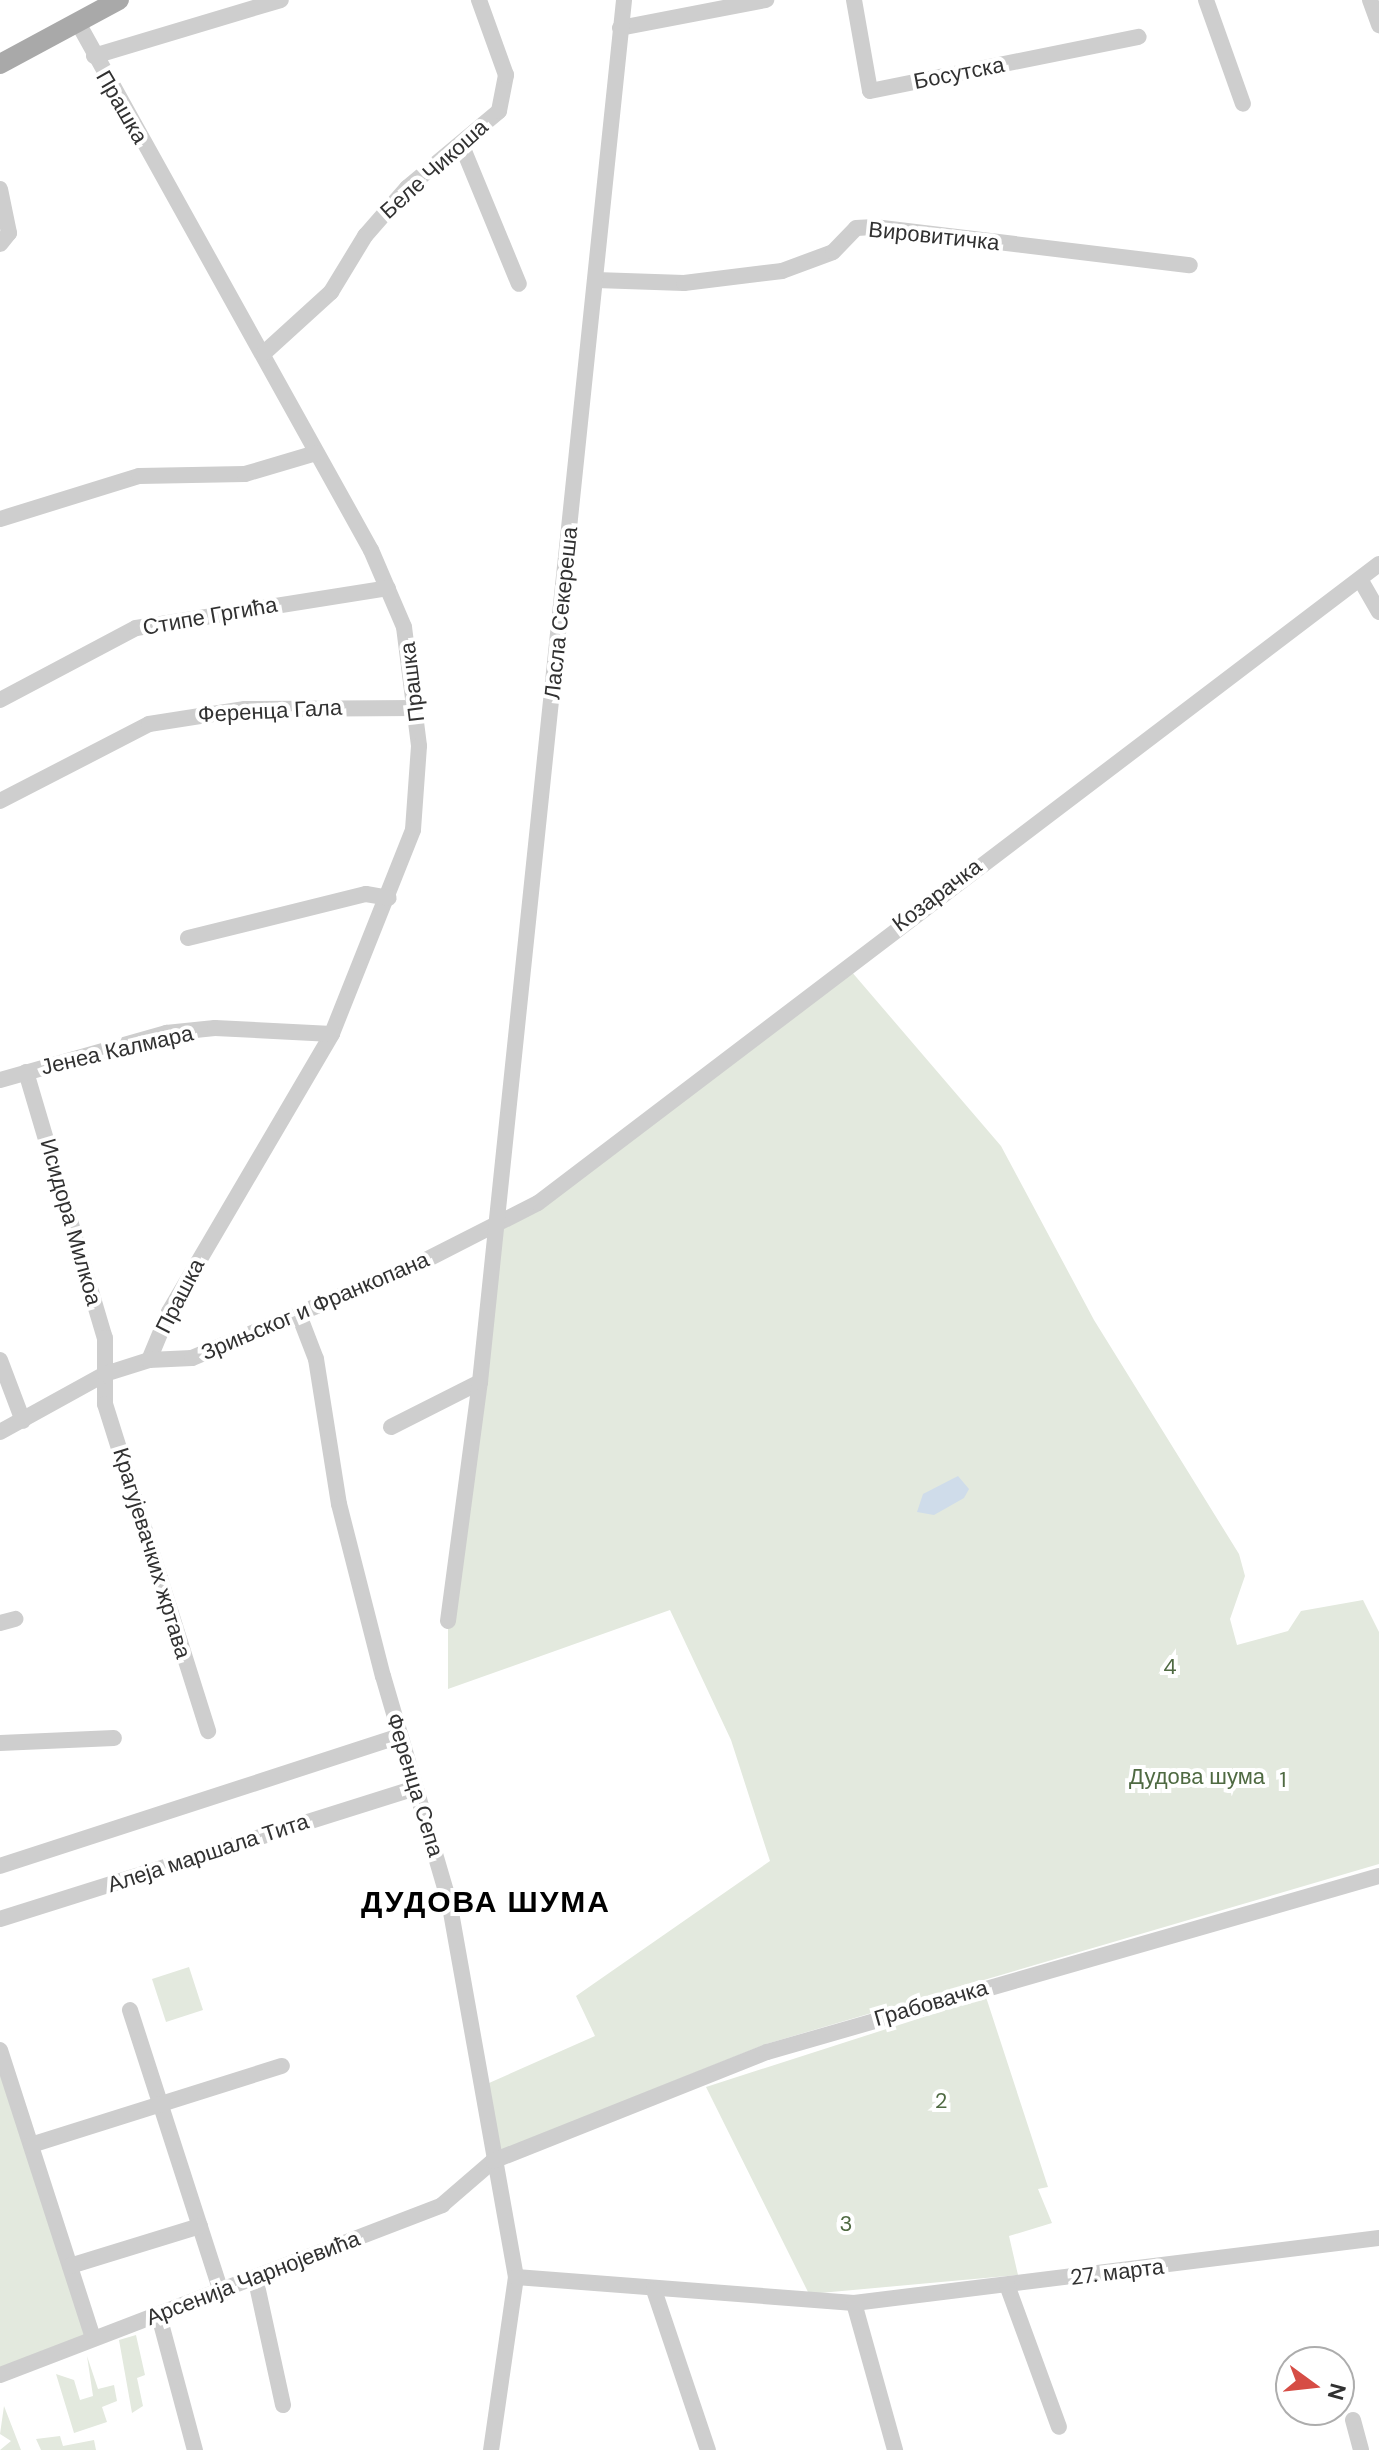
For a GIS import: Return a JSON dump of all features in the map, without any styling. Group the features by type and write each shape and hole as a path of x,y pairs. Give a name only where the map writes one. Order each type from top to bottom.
{"main road":[{"path":"0,64 119,0"}],"street":[{"path":"94,56 281,0"},
{"name":"Беле Чикоша","path":"264,353 331,292 385,212 462,146 507,94 479,0"},
{"name":"Ласла Секереша","path":"496,1226 624,0"},
{"path":"620,28 766,0"},
{"name":"Босутска","path":"854,0 870,91 1139,37"},
{"path":"1206,0 1243,104"},
{"path":"1370,0 1379,25"},
{"name":"Прашка","path":"78,23 264,353 388,588 413,661 416,708 420,788 389,898 332,1034 169,1312 149,1360"},
{"path":"462,146 519,284"},
{"path":"0,189 9,233 0,244"},
{"name":"Вировитичка","path":"596,280 684,283 782,271 833,252 856,228 874,227 1190,265"},
{"path":"0,519 139,476 245,474 316,453"},
{"name":"Козарачка","path":"496,1226 666,1110 818,995 845,964 1379,564"},
{"path":"1360,579 1379,612"},
{"name":"Стипе Гргића","path":"0,700 136,628 388,588"},
{"name":"Ференца Гала","path":"0,801 149,724 245,709 416,708"},
{"path":"188,938 366,894 389,898"},
{"name":"Јенеа Калмара","path":"0,1080 166,1033 244,1028 332,1034"},
{"name":"Исидора Милкоа","path":"26,1072 105,1338 105,1374"},
{"path":"448,1621 480,1382 496,1226"},
{"name":"Зрињског и Франкопана","path":"0,1432 105,1374 149,1360 192,1358 299,1315 496,1226"},
{"name":"Ференца Сепа","path":"299,1315 316,1359 339,1504 399,1736 449,1901 516,2277 491,2450"},
{"path":"0,1360 23,1421"},
{"name":"Крагујевачких жртава","path":"105,1374 105,1404 208,1731"},
{"path":"391,1427 480,1382"},
{"path":"0,1866 399,1736"},
{"path":"0,1743 114,1738"},
{"name":"Алеја маршала Тита","path":"0,1919 416,1788"},
{"name":"Грабовачка","path":"493,2161 767,2052 1379,1876"},
{"path":"130,2010 222,2295"},
{"path":"0,2050 92,2335"},
{"path":"31,2145 282,2066"},
{"name":"Арсенија Чарнојевића","path":"0,2375 92,2335 222,2295 442,2205 493,2161"},
{"path":"70,2266 200,2226"},
{"name":"27. марта","path":"516,2277 854,2303 1379,2238"},
{"path":"256,2281 283,2405"},
{"path":"1007,2285 1059,2427"},
{"path":"654,2290 708,2450"},
{"path":"854,2303 895,2450"},
{"path":"159,2316 195,2450"},
{"path":"1355,2426 1361,2450"}],"green space":[{"path":"845,964 1001,1146 1094,1320 1239,1554 1245,1576 1230,1619 1237,1645 1288,1631 1301,1611 1363,1600 1379,1632 1379,1864 766,2044 498,2152 480,2087 595,2036 576,1996 770,1861 731,1740 670,1610 448,1689 448,1621 496,1226"},
{"path":"189,1967 203,2010 166,2022 152,1979"},
{"path":"986,1997 1048,2187 1038,2189 1052,2223 1009,2236 1018,2275 809,2294 706,2087"},
{"path":"0,2065 87,2334 0,2372"},
{"path":"136,2335 145,2375 137,2378 143,2406 132,2413 119,2340"},
{"path":"87,2356 98,2389 114,2385 117,2401 102,2407 107,2422 74,2433 56,2374 74,2380 80,2400 93,2396"},
{"path":"4,2406 21,2450 0,2450 11,2441 0,2434"},
{"path":"60,2436 63,2446 94,2440 96,2450 41,2450 36,2439"}],"water":[{"path":"958,1476 969,1489 964,1498 934,1515 917,1512 923,1494"}],"district":[{"name":"ДУДОВА ШУМА","path":"486,1902"}],"park label":[{"name":"4","path":"1170,1667"},
{"name":"Дудова шума","path":"1197,1777"},
{"name":"1","path":"1283,1780"},
{"name":"2","path":"941,2101"},
{"name":"3","path":"846,2224"}]}
